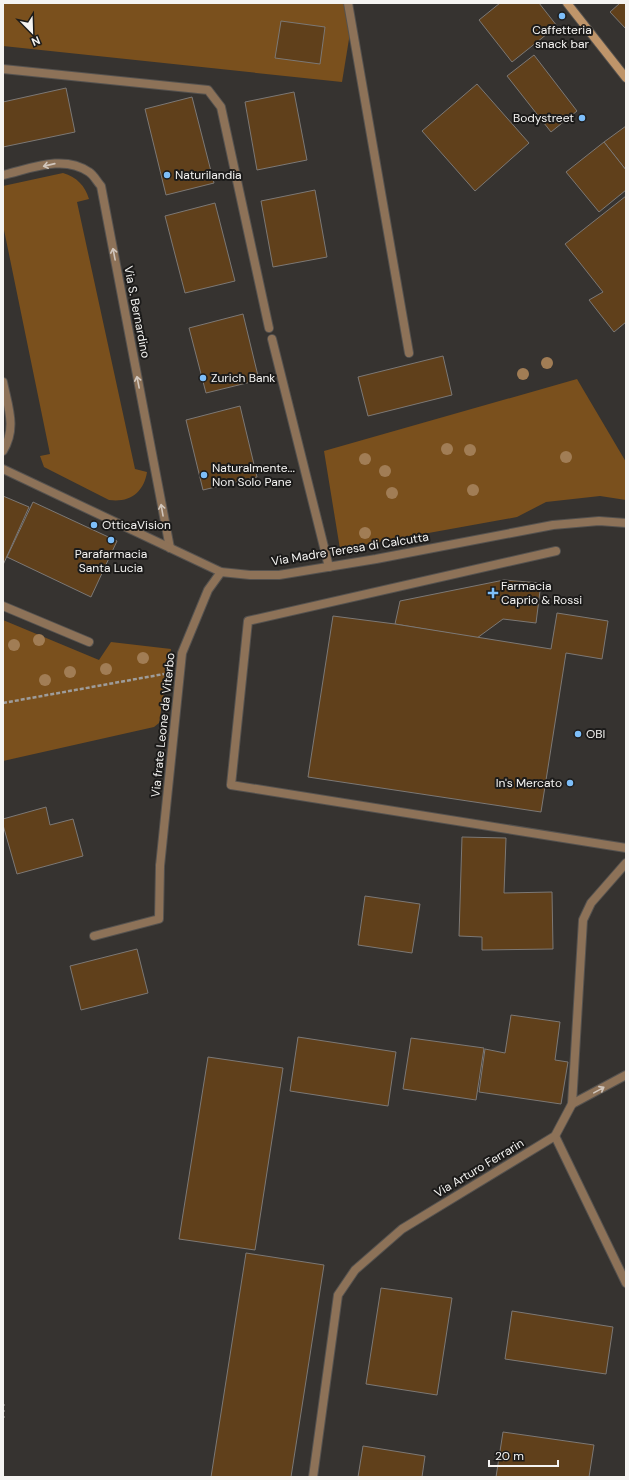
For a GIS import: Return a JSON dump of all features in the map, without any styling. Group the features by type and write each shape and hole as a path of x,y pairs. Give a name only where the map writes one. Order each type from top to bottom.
{"main road":[{"path":"567,3 626,78"}],"street":[{"path":"348,3 409,353"},
{"path":"3,69 208,90 221,107 269,328"},
{"name":"Via S. Bernardino","path":"3,175 56,163 73,165 90,172 101,186 170,548"},
{"path":"272,339 328,567"},
{"path":"3,382 12,425 8,443 3,451"},
{"name":"Via Madre Teresa di Calcutta","path":"3,469 221,572 250,576 279,575 328,567 553,525 599,521 626,523"},
{"path":"556,551 248,621 231,785 626,848"},
{"name":"Via frate Leone da Viterbo","path":"94,936 159,919 160,866 182,653 208,590 221,572"},
{"path":"3,606 89,642"},
{"path":"626,863 591,903 583,920 572,1104 555,1136 626,1282"},
{"path":"572,1104 626,1075"},
{"name":"Via Arturo Ferrarin","path":"313,1477 338,1294 355,1270 402,1229 555,1136"}],"path":[{"path":"3,703 180,671"}],"shaded area":[{"path":"3,3 345,3 350,33 342,82 3,46"},
{"path":"63,173 72,177 83,186 89,199 77,202 135,469 147,472 143,485 135,495 123,500 109,500 44,467 40,456 50,454 3,225 3,186"},
{"path":"577,379 626,462 626,500 600,496 546,502 517,517 340,549 324,451"},
{"path":"3,620 99,660 111,642 171,649 159,723 154,727 3,761"}],"building":[{"path":"500,3 539,3 557,26 512,62 479,20"},
{"path":"620,3 626,3 626,29 610,12"},
{"path":"281,21 325,27 320,64 275,58"},
{"path":"534,55 577,111 551,132 507,76"},
{"path":"477,84 529,143 475,191 422,131"},
{"path":"66,88 75,132 3,147 3,102"},
{"path":"294,92 307,160 257,170 245,102"},
{"path":"192,97 214,183 166,195 145,109"},
{"path":"626,126 626,170 604,142"},
{"path":"604,142 626,170 626,190 599,212 566,172"},
{"path":"315,190 327,257 273,267 261,201"},
{"path":"626,196 626,322 614,332 589,300 603,292 565,244"},
{"path":"215,203 235,281 185,293 165,216"},
{"path":"243,314 259,380 206,393 189,328"},
{"path":"443,356 452,395 368,416 358,377"},
{"path":"240,406 257,477 203,490 186,420"},
{"path":"3,496 29,507 3,565"},
{"path":"33,502 117,541 91,597 7,557"},
{"path":"504,580 541,583 536,623 503,619 477,638 395,624 400,601"},
{"path":"557,613 608,621 602,659 566,653 541,812 308,777 333,616 395,624 551,649"},
{"path":"46,807 50,825 73,819 83,856 17,874 3,825 3,819"},
{"path":"462,837 506,838 504,893 552,892 553,949 482,950 482,937 459,936"},
{"path":"365,896 420,904 412,953 358,945"},
{"path":"137,949 148,993 81,1010 70,966"},
{"path":"511,1015 560,1022 555,1060 568,1062 561,1104 479,1092 485,1049 505,1053"},
{"path":"298,1037 396,1052 388,1106 290,1091"},
{"path":"411,1038 484,1048 476,1100 403,1089"},
{"path":"208,1057 283,1068 255,1250 179,1239"},
{"path":"246,1253 324,1265 291,1477 211,1477"},
{"path":"381,1288 452,1298 437,1395 366,1384"},
{"path":"512,1311 613,1327 606,1374 505,1359"},
{"path":"503,1432 594,1445 589,1477 496,1477"},
{"path":"363,1446 425,1456 422,1477 358,1477"}],"railway":[{"path":"3,1404 3,1422"}],"place":[{"name":"Caffetteria snack bar","path":"562,16"},
{"name":"Bodystreet","path":"582,118"},
{"name":"Naturilandia","path":"167,175"},
{"name":"Zurich Bank","path":"203,378"},
{"name":"Naturalmente... Non Solo Pane","path":"204,475"},
{"name":"OtticaVision","path":"94,525"},
{"name":"Parafarmacia Santa Lucia","path":"111,540"},
{"name":"Farmacia Caprio & Rossi","path":"493,593"},
{"name":"OBI","path":"578,734"},
{"name":"In's Mercato","path":"570,783"}]}
